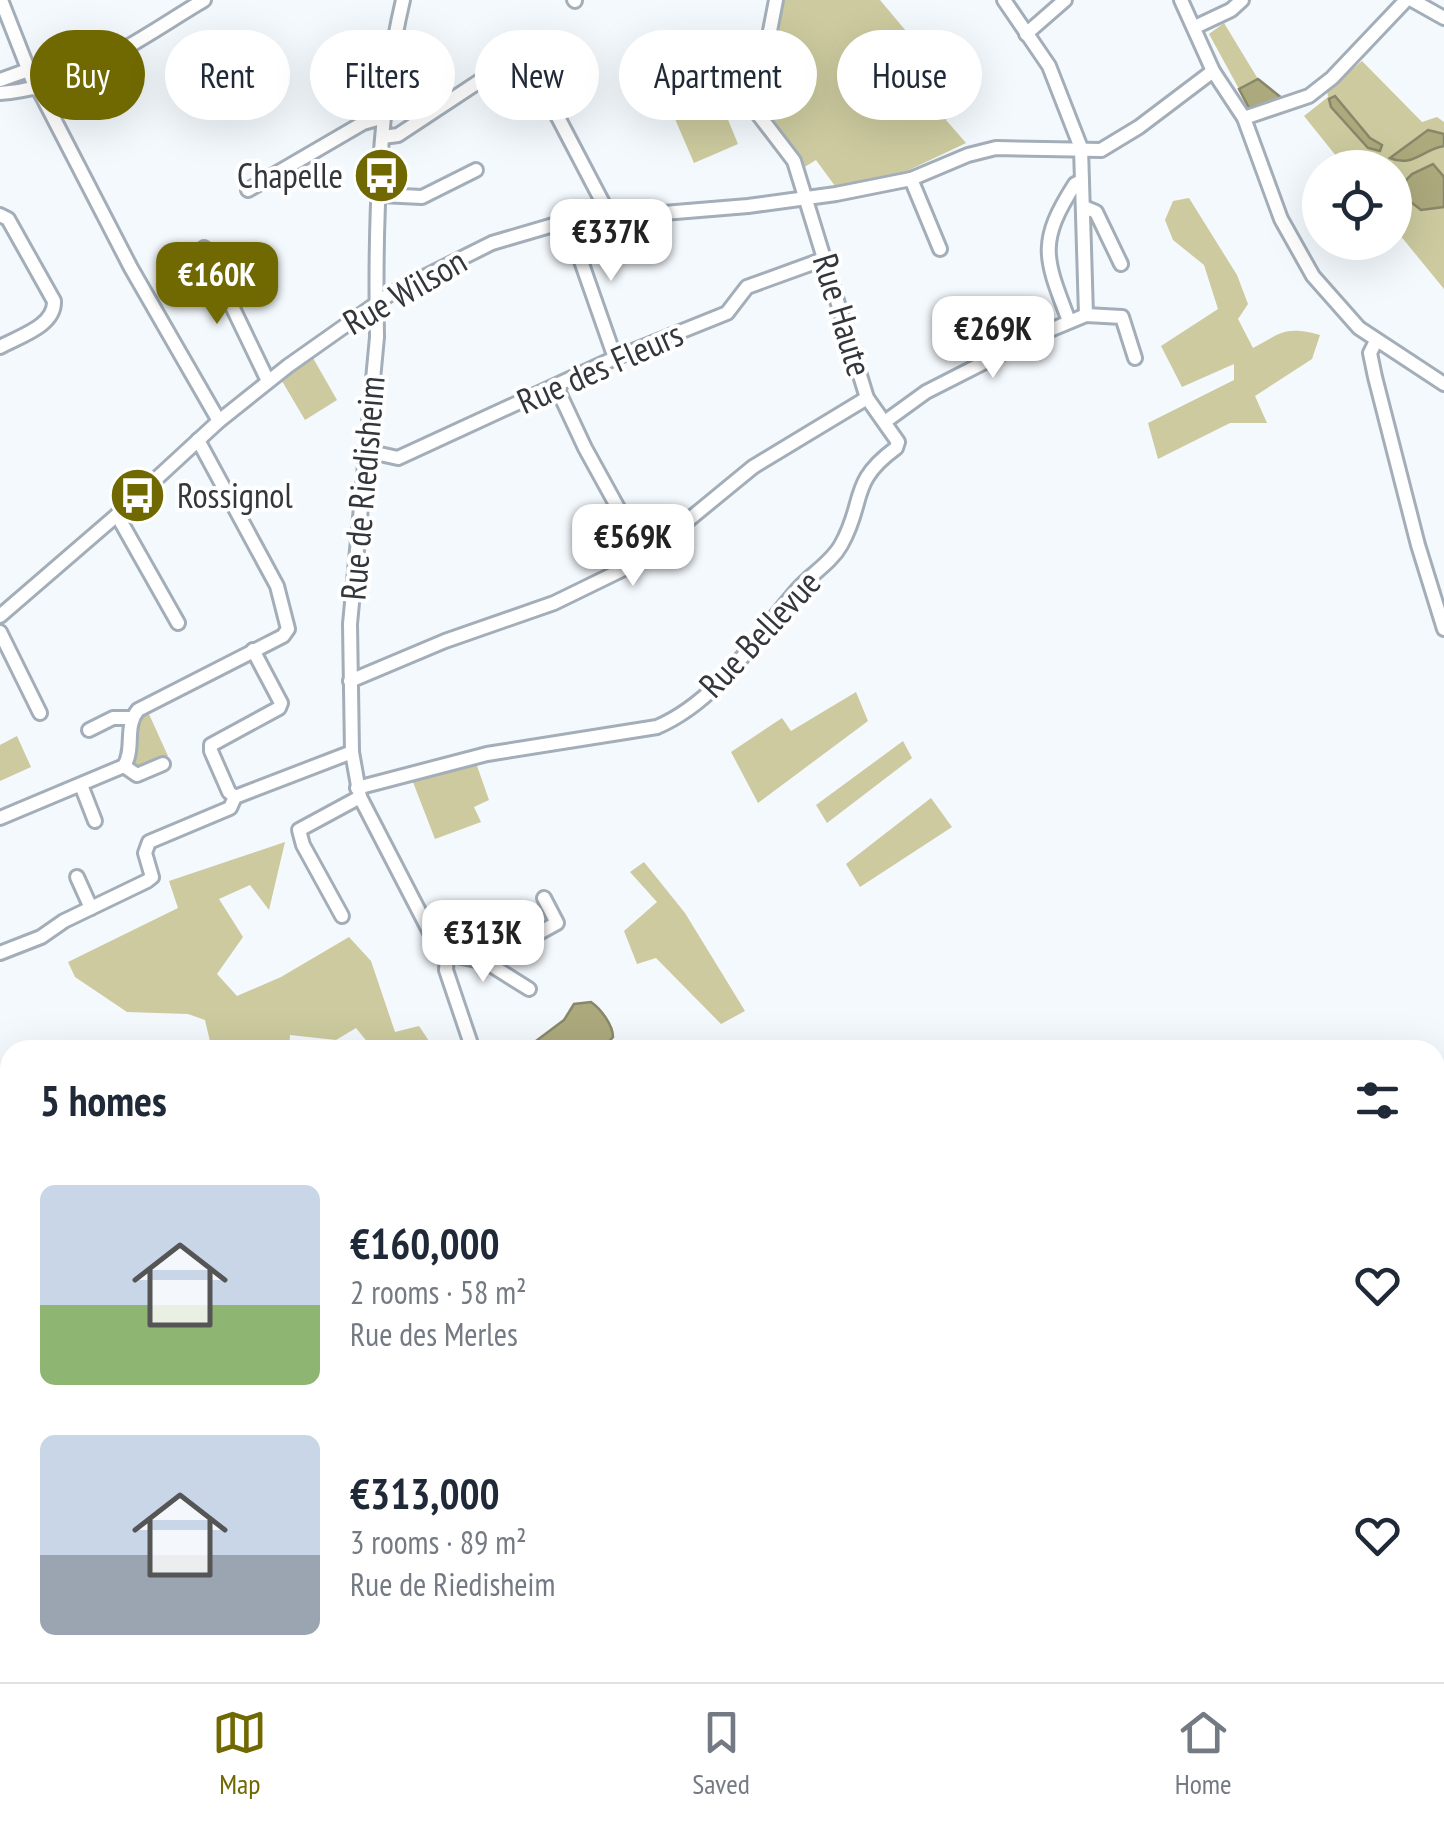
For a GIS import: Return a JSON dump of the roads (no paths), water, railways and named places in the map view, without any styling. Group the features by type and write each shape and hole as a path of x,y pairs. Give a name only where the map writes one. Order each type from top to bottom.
{"street":[{"path":"1,0 30,74"},
{"path":"145,35 204,0"},
{"name":"Rue de Riedisheim","path":"397,30 403,0"},
{"name":"Rue Haute","path":"776,0 756,103 758,114 794,161 867,398 886,421 926,392 1086,315"},
{"path":"1004,0 1057,82 1081,148 1086,315 1122,317 1135,358"},
{"path":"1026,34 1065,0"},
{"path":"1181,0 1214,71 1244,118 1281,219 1302,260 1324,291 1376,340 1444,384"},
{"path":"1195,27 1231,10 1242,0"},
{"path":"1244,118 1308,96 1332,78 1409,0 1444,18"},
{"path":"384,136 398,135 516,57 527,58 605,208 606,217"},
{"path":"0,80 28,70"},
{"name":"Rue Wilson","path":"0,616 268,382 407,284 492,243 567,221 808,198 910,179 996,148 1100,150 1214,71"},
{"path":"0,93 30,89"},
{"path":"54,120 219,421"},
{"path":"248,190 374,120"},
{"name":"Rue de Riedisheim","path":"384,120 375,304 377,337 350,624 352,752 359,792 427,927 447,954 446,970 470,1040"},
{"path":"380,196 422,197 476,170"},
{"path":"910,179 940,249"},
{"path":"1069,322 1049,268 1048,238 1056,214 1081,181"},
{"path":"1084,207 1096,212 1120,264"},
{"path":"0,215 8,219 54,301 54,311 50,320 0,347"},
{"path":"567,221 615,358"},
{"path":"204,248 268,382"},
{"name":"Rue des Fleurs","path":"366,451 398,458 615,358 727,313 747,287 824,259"},
{"path":"1376,340 1370,353 1374,377 1444,629"},
{"path":"556,386 645,557"},
{"path":"350,681 445,641 554,603 645,557 753,468 867,398"},
{"name":"Rue Bellevue","path":"359,792 487,754 657,727 678,718 752,650 799,588 842,545 864,478 896,448 898,442 886,421"},
{"path":"0,818 124,766 131,718 138,710 283,636 288,629 277,586 198,440"},
{"path":"117,515 178,623"},
{"path":"0,632 40,713"},
{"path":"236,797 229,792 206,745 279,708 281,703 253,650"},
{"path":"89,730 114,718 131,718"},
{"path":"0,953 41,937 64,920 152,877 145,853 149,842 230,808 236,797 352,752"},
{"path":"124,766 137,775 163,764"},
{"path":"81,786 95,821"},
{"path":"342,916 302,845 299,830 359,792"},
{"path":"77,877 91,908"},
{"path":"486,962 556,923 544,898"},
{"path":"447,954 486,962 530,989"}],"place":[{"name":"Chapelle","path":"382,176"},
{"name":"Rossignol","path":"138,496"}]}
